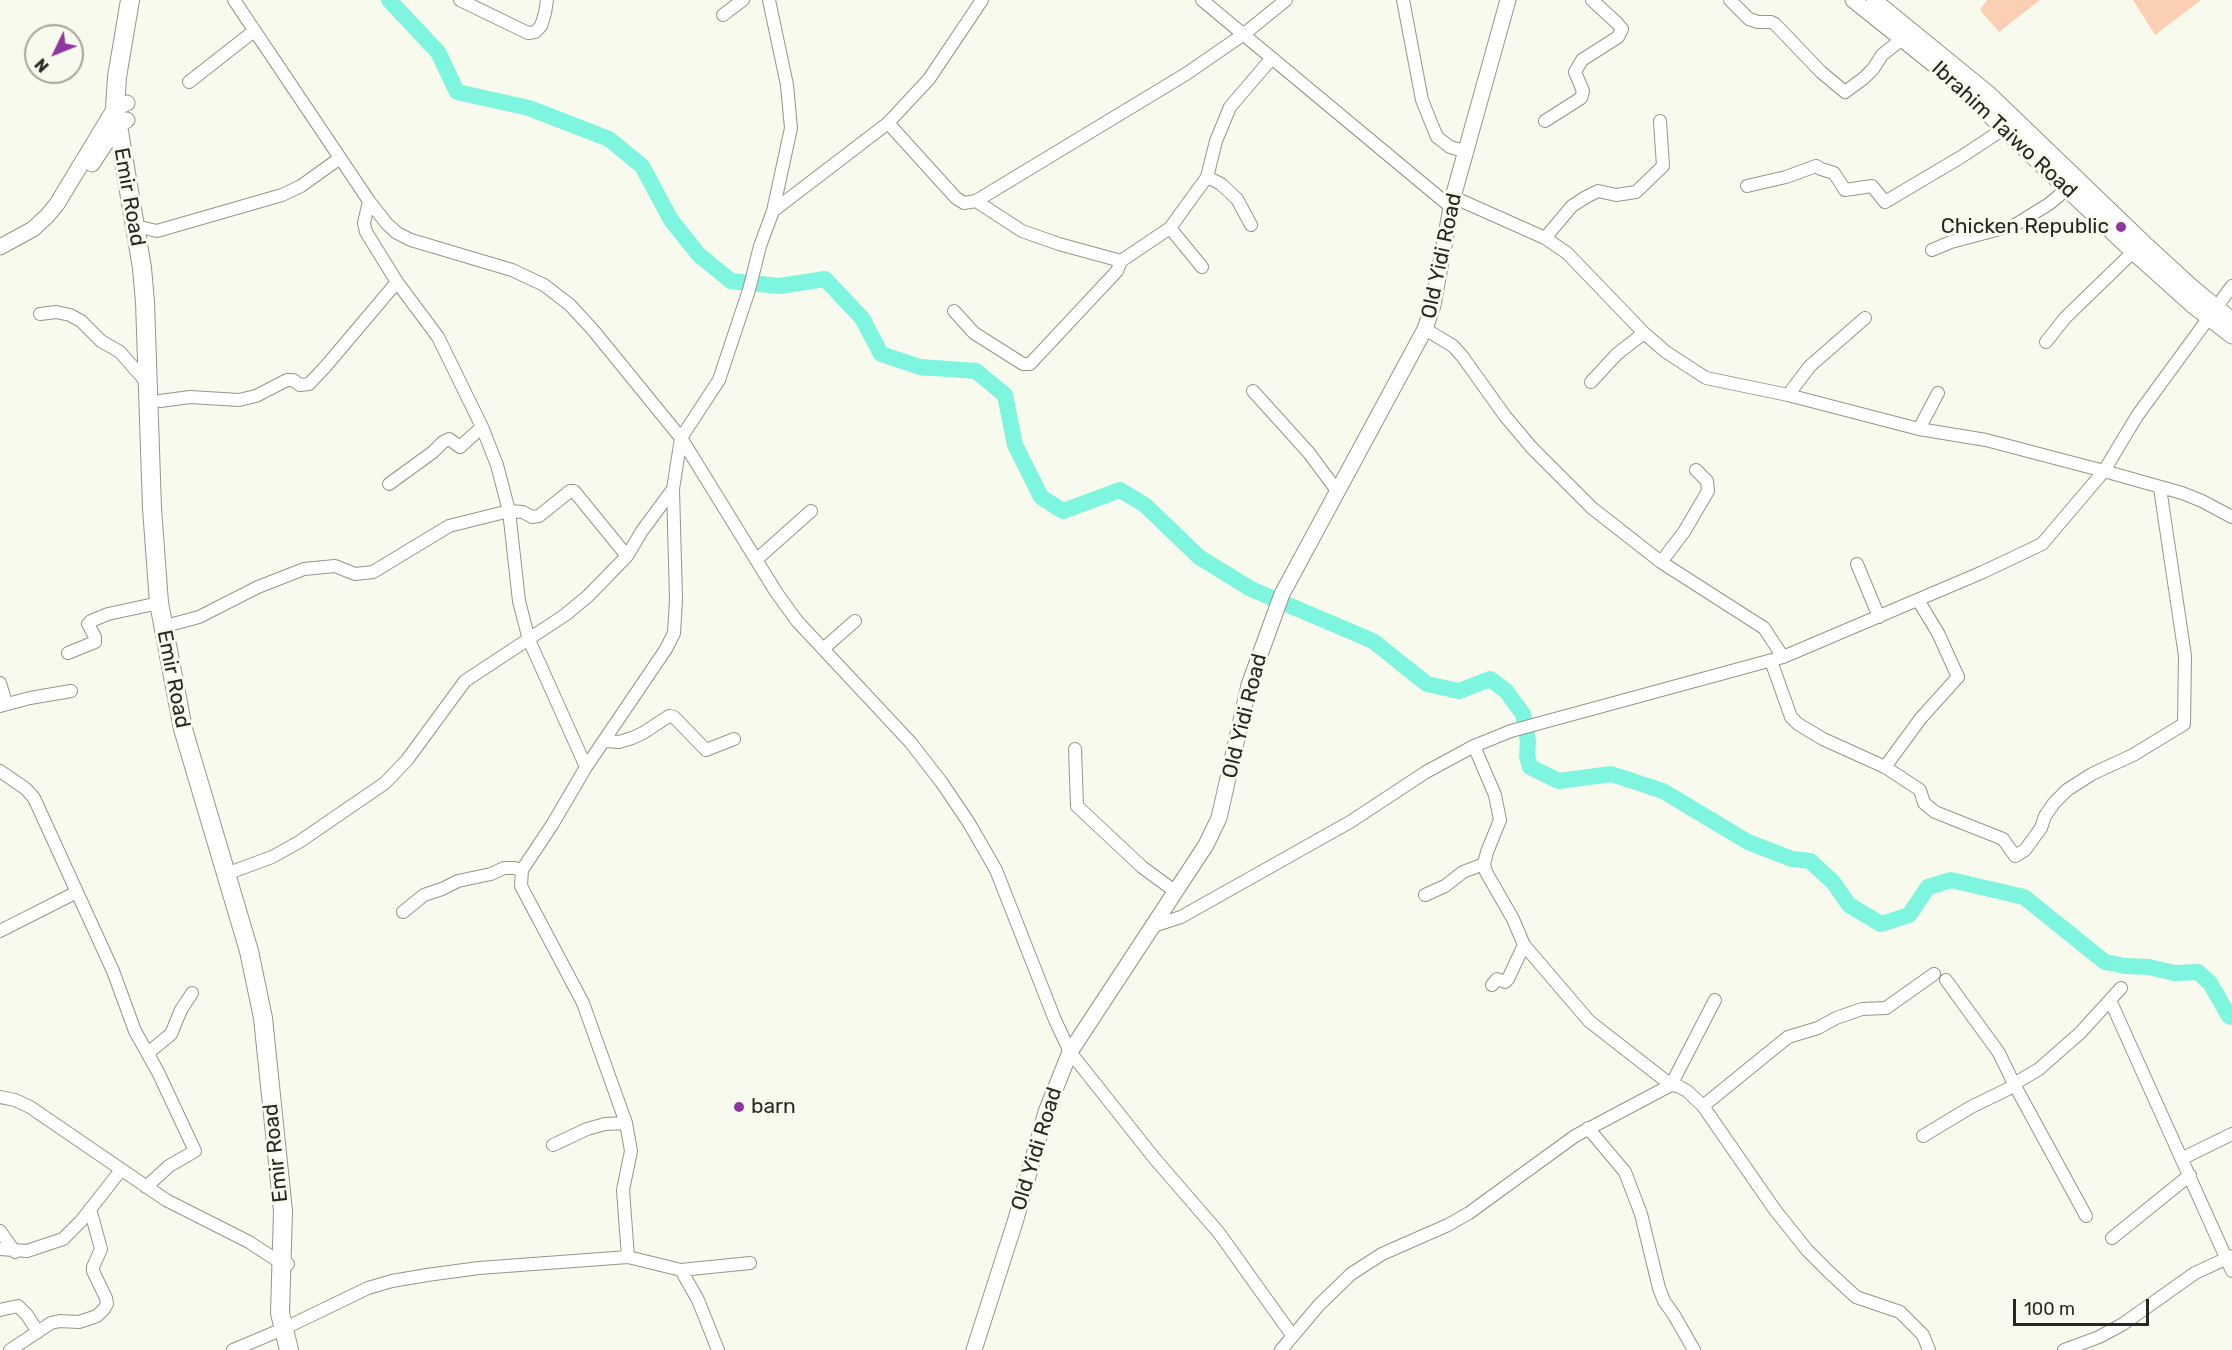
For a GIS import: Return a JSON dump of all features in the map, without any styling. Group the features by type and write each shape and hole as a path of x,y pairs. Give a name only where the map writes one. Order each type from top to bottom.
{"highway":[{"name":"Emir Road","path":"130,0 117,77 142,268 149,384 152,517 159,603 183,729 230,873"},
{"name":"Emir Road","path":"141,0 121,114 144,228 156,314 163,542 173,624 187,696 249,951 267,1045 270,1096 283,1211 285,1264 280,1306 298,1350"},
{"name":"Emir Road","path":"287,1326 289,1350"}],"main road":[{"name":"Old Yidi Road","path":"974,1350 1016,1218 1046,1112 1070,1052 1176,892 1206,844 1219,818 1249,685 1279,601 1425,329 1433,305 1452,203 1508,0"},
{"name":"Ibrahim Taiwo Road","path":"1853,0 1948,76 2133,252 2212,312 2232,320"},
{"name":"Ibrahim Taiwo Road","path":"1874,0 1989,93 2144,243 2212,312 2232,336"},
{"path":"0,247 33,229 47,216 121,114"},
{"path":"0,258 24,247 56,222 121,114"}],"street":[{"path":"234,0 369,201 387,224 397,233 411,240 512,270 544,285 570,305 593,330 681,438 776,592 797,621 911,743 969,823 996,870 1055,1020 1070,1052 1155,1159 1219,1233 1292,1335"},
{"path":"460,0 528,33 535,32 541,26 547,0"},
{"path":"723,15 743,0"},
{"path":"628,1257 623,1190 631,1151 626,1123 583,1003 521,886 522,870 586,767 666,649 674,633 676,599 673,489 681,438 719,380 749,290 759,246 772,212 790,128 787,85 769,0"},
{"path":"772,212 888,123 929,79 982,0"},
{"path":"1202,0 1452,203 1545,238 1567,253 1644,333 1666,352 1707,378 1788,395 1919,429 1986,440 2104,471 2202,501 2232,517"},
{"path":"1403,0 1422,100 1437,137 1450,147 1467,152"},
{"path":"1545,121 1581,98 1583,91 1575,72 1582,60 1618,37 1622,29 1592,0"},
{"path":"1730,0 1749,19 1775,24 1821,72 1845,92 1864,78 1882,55 1902,39"},
{"path":"888,123 956,198 964,203 976,201 1121,111 1186,74 1244,34 1284,1"},
{"path":"189,82 254,31"},
{"path":"954,311 974,333 1023,364 1030,364 1117,271 1121,261 1170,228 1207,177 1216,141 1230,107 1272,58"},
{"path":"1545,238 1572,206 1586,197 1598,191 1616,195 1636,192 1663,165 1660,121"},
{"path":"1747,186 1786,177 1816,166 1834,172 1845,190 1872,186 1885,202 2005,128"},
{"path":"144,228 157,231 282,195 301,186 340,158"},
{"path":"1207,177 1230,191 1251,225"},
{"path":"1932,250 1951,242 2015,225 2049,204 2067,189"},
{"path":"369,201 364,224 366,232 397,282 438,337 482,427 497,465 509,511 519,601 530,640 586,767"},
{"path":"976,201 1022,231 1121,261"},
{"path":"1170,228 1202,267"},
{"path":"2046,342 2074,309 2133,252"},
{"path":"160,401 190,397 239,400 256,396 287,380 293,380 300,385 309,384 397,282"},
{"path":"1153,926 1181,917 1350,822 1426,772 1474,746 1511,731 1777,659 1879,617 2042,544 2104,471 2137,416 2232,286"},
{"path":"40,314 56,312 70,315 81,321 101,341 120,352 149,384"},
{"path":"1788,395 1810,366 1865,318"},
{"path":"1425,329 1453,346 1532,448 1592,508 1661,562 1764,628 1777,659 1791,717 1798,724 1823,739 1885,767 1920,790 1924,803 1935,812 2003,839 2015,856 2025,850 2041,828 2045,816 2054,803 2067,790 2092,774 2133,755 2184,724 2185,656 2160,488"},
{"path":"1591,382 1617,354 1644,333"},
{"path":"1253,391 1309,453 1338,492"},
{"path":"1919,429 1938,393"},
{"path":"389,484 443,442 449,439 460,447 482,427"},
{"path":"1661,562 1684,531 1708,491 1707,481 1696,470"},
{"path":"230,873 272,857 369,796 407,760 465,681 530,640 588,596 627,556 673,489"},
{"path":"173,624 199,617 258,587 304,569 335,566 355,574 373,572 449,526 509,511 523,512 532,517 539,516 566,492 574,491 627,556"},
{"path":"756,560 811,511"},
{"path":"1857,564 1879,617"},
{"path":"1885,767 1921,718 1958,677 1938,633 1918,600"},
{"path":"68,653 95,642 95,637 88,624 91,621 108,614 159,603"},
{"path":"823,649 855,621"},
{"path":"0,683 3,705 71,691"},
{"path":"604,741 619,742 632,738 669,716 674,717 706,750 734,739"},
{"path":"1474,746 1495,795 1500,820 1484,864 1486,872 1524,945 1589,1021 1671,1085 1687,1091 1703,1106 1775,1210 1807,1250 1856,1296 1900,1312 1923,1335 1929,1350"},
{"path":"1076,749 1077,806 1142,867 1176,892"},
{"path":"0,771 26,789 34,798 113,971 135,1031 195,1151 169,1166 146,1186"},
{"path":"1425,895 1445,886 1463,872 1484,864"},
{"path":"403,912 424,895 458,881 491,874 504,868 522,870"},
{"path":"0,931 77,892"},
{"path":"1492,985 1497,979 1504,982 1512,974 1516,959 1524,945"},
{"path":"1703,1106 1788,1037 1818,1028 1836,1018 1862,1009 1886,1008 1934,974"},
{"path":"1946,980 1999,1053 2086,1216"},
{"path":"1923,1136 1971,1107 2008,1089 2039,1069 2080,1033 2121,988"},
{"path":"148,1053 171,1034 181,1010 192,993"},
{"path":"1281,1350 1292,1335 1351,1274 1382,1254 1448,1225 1469,1213 1554,1150 1588,1128 1671,1085 1714,999"},
{"path":"2110,1000 2229,1257 2232,1271"},
{"path":"0,1097 15,1100 30,1107 166,1200 249,1242 285,1264"},
{"path":"553,1145 587,1129 605,1124 626,1123"},
{"path":"1588,1128 1625,1172 1641,1214 1659,1288 1694,1350"},
{"path":"2183,1158 2232,1134"},
{"path":"0,1250 27,1251 63,1239 70,1234 121,1170"},
{"path":"2112,1238 2190,1175"},
{"path":"10,1350 51,1323 79,1322 89,1319 97,1316 107,1304 93,1271 101,1249 90,1209"},
{"path":"0,1231 15,1252"},
{"path":"233,1350 368,1288 392,1281 479,1268 628,1257 681,1270 750,1263"},
{"path":"2064,1350 2098,1337 2123,1323 2175,1285 2229,1257"},
{"path":"681,1270 698,1300 718,1350"},
{"path":"0,1310 18,1306 38,1332"}],"shaded area":[{"path":"1987,0 2040,0 1999,32 1980,10"},
{"path":"2133,0 2201,0 2155,35"}],"waterway":[{"path":"389,0 438,52 457,92 529,108 609,139 642,166 671,220 699,255 731,281 779,286 825,279 862,318 881,354 920,367 976,371 1005,395 1015,445 1041,497 1063,511 1120,490 1145,505 1199,557 1251,589 1373,641 1427,684 1459,691 1490,679 1506,691 1523,714 1530,767 1559,781 1611,774 1663,791 1748,842 1792,859 1810,861 1833,882 1849,905 1881,924 1909,915 1928,887 1951,880 2024,897 2105,962 2149,967 2174,973 2198,972 2210,983 2229,1016 2232,1017"}],"place":[{"name":"Chicken Republic","path":"2121,227"},
{"name":"barn","path":"739,1107"}]}
